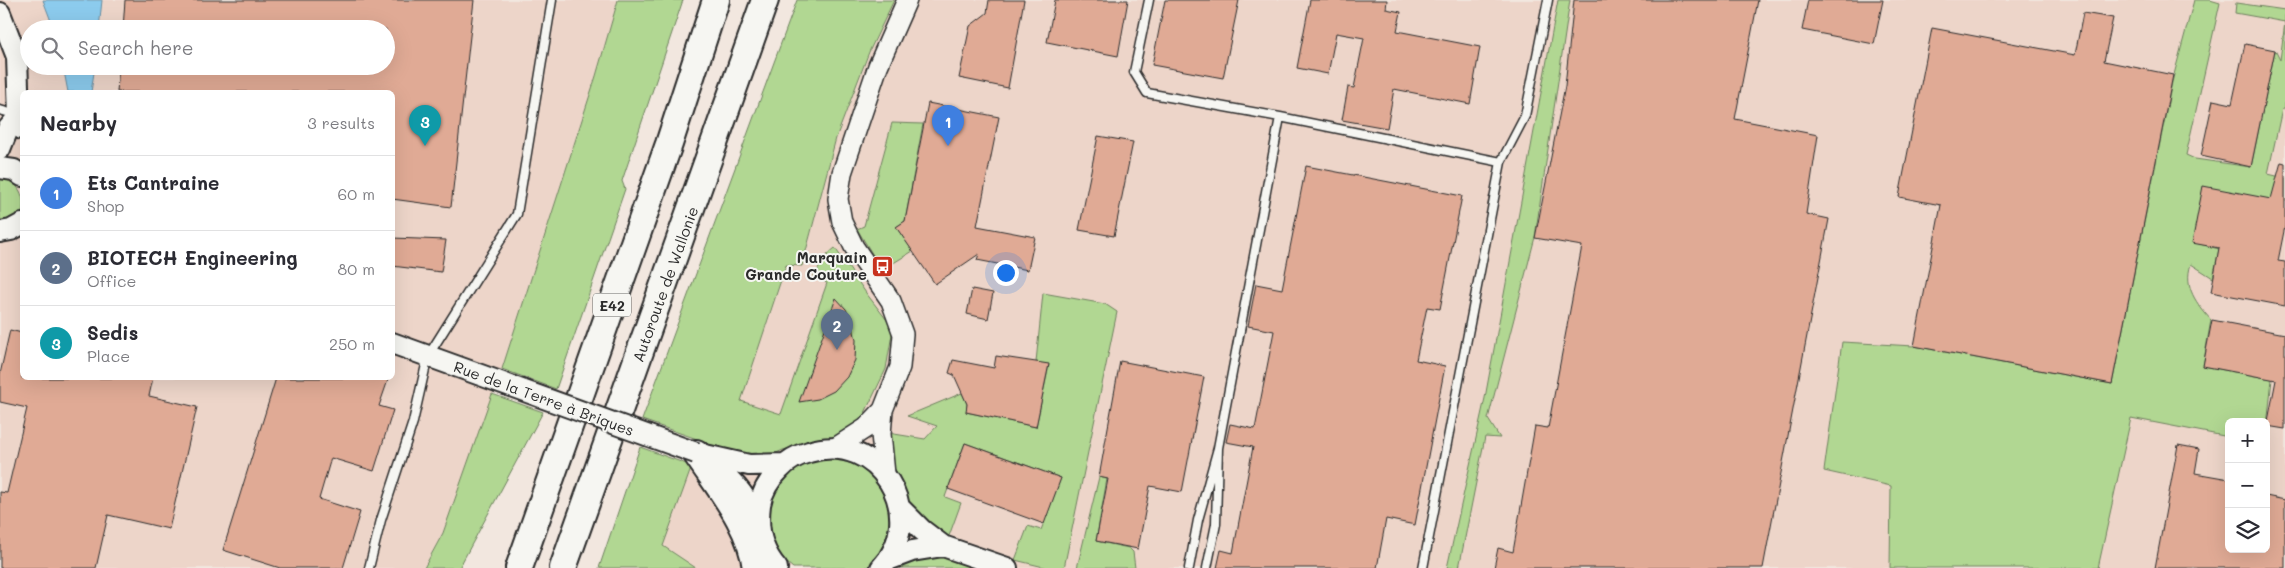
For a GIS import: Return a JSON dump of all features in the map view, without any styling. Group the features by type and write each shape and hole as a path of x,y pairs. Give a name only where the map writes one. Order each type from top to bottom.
{"highway":[{"name":"E42","path":"523,557 669,144 716,0"},
{"name":"Autoroute de Wallonie","path":"563,568 765,1"},
{"path":"696,453 741,522 754,552 769,566"},
{"path":"512,568 523,557"}],"main road":[{"path":"0,13 16,57 14,118 0,149"},
{"path":"0,168 14,170 20,174"},
{"path":"0,232 11,230 20,225"},
{"name":"Rue de la Terre à Briques","path":"395,343 696,453 749,465 784,464"},
{"path":"769,566 761,541 758,520 761,499 767,486 784,464 800,454 817,449 835,448 854,452 871,461 885,474 895,490 900,508 901,526 897,544 885,564"},
{"name":"Rue de la Terre à Briques","path":"696,453 729,477 739,487 758,520"},
{"path":"900,508 922,530 943,546 1007,568"},
{"path":"885,564 912,551 943,546"}],"street":[{"path":"885,474 880,434 883,410 900,367 903,334 891,301 854,247 842,222 838,199 842,173 878,66 907,0"},
{"path":"835,448 866,428 883,410"}],"lane":[{"path":"369,568 381,520 413,422 428,356 517,214 552,0"},
{"path":"1149,0 1134,72 1147,93 1280,117 1501,162"},
{"path":"1423,568 1501,162 1525,116 1548,0"},
{"path":"1189,568 1198,520 1218,448 1280,117"},
{"path":"1207,568 1216,524 1218,448"}],"shaded area":[{"path":"0,0 618,0 596,76 502,369 443,533 424,568 0,568"},
{"path":"894,0 2285,0 2285,568 696,568 663,546 700,440 717,448 768,321 786,265 802,266 836,138 869,52"}],"green space":[{"path":"618,0 683,0 622,181 625,189 556,389 502,369 596,76"},
{"path":"797,0 894,0 869,52 836,138 802,266 786,265 741,401 781,414 827,283 813,277 828,254 835,248 893,328 886,369 863,417 853,431 820,442 783,450 749,465 700,440 642,420"},
{"path":"1558,0 1570,0 1535,237 1488,419 1500,438 1485,437 1459,568 1447,568 1485,398"},
{"path":"2194,0 2210,0 2220,3 2186,155 2195,159 2251,167 2275,50 2280,60 2285,22 2285,109 2282,109 2268,174 2285,178 2285,202 2192,242 2219,249 2213,278 2191,264 2189,272 2190,288 2193,295 2211,320 2203,366 2272,379 2268,418 2225,418 2225,436 2131,418 2098,568 1890,568 1891,486 1824,471 1842,342 1914,346 2112,384 2172,82"},
{"path":"2236,3 2285,10 2285,22 2235,13"},
{"path":"892,123 923,124 905,221 896,227 913,251 882,270 857,229 864,226"},
{"path":"0,179 7,180 17,186 20,191 20,216 0,227"},
{"path":"1043,293 1105,304 1117,312 1064,568 1048,568 1015,560 1028,526 1041,530 1061,478 965,443 945,497 961,503 949,536 922,530 900,508 888,433 925,439 937,426 907,416 962,393 967,404 966,412 1036,427 1049,365 1036,362"},
{"path":"492,394 543,412 459,568 424,568 443,533"},
{"path":"640,447 692,466 663,546 696,568 599,568"},
{"path":"824,459 841,461 857,466 868,473 883,492 889,516 888,528 885,540 877,556 868,567 793,568 775,547 769,520 774,494 781,482 791,472"},
{"path":"1099,477 1107,479 1096,541 1129,548 1133,552 1135,568 1077,568"},
{"path":"945,557 982,568 897,568 920,559"}],"water":[{"path":"43,0 102,0 100,20 51,20"},
{"path":"65,75 94,75 91,90 68,90"}],"building":[{"path":"125,0 474,0 451,207 395,199 395,90 117,90 118,75 395,75 395,20 124,20"},
{"path":"989,0 1024,0 1008,88 959,78 970,26 987,13"},
{"path":"1055,0 1128,0 1118,56 1047,42"},
{"path":"1165,0 1239,0 1223,78 1152,65"},
{"path":"1310,0 1387,0 1386,9 1401,12 1397,31 1480,47 1470,104 1394,89 1387,128 1342,120 1348,87 1354,88 1364,38 1336,33 1328,74 1297,68"},
{"path":"1574,0 1758,0 1735,119 1818,135 1806,214 1829,219 1763,568 1494,568 1498,548 1513,552 1535,426 1548,428 1582,246 1535,238 1565,86"},
{"path":"1808,0 1883,0 1874,44 1802,30"},
{"path":"2083,13 2113,18 2104,61 2173,75 2112,384 1914,346 1941,205 1899,197 1932,28 2075,55"},
{"path":"2245,44 2275,50 2251,167 2201,156 2213,100 2232,104"},
{"path":"928,103 999,117 977,226 1035,237 1028,270 977,260 979,254 935,284 896,227 905,221"},
{"path":"1098,136 1133,142 1114,236 1079,230"},
{"path":"2281,162 2285,163 2285,226 2278,261 2285,262 2285,306 2211,292 2219,248 2192,243 2203,186 2271,199"},
{"path":"1306,166 1462,196 1440,309 1427,307 1416,360 1445,366 1415,525 1386,519 1377,568 1217,568 1221,550 1233,553 1253,447 1226,442 1230,424 1255,429 1274,331 1248,326 1256,284 1282,289"},
{"path":"395,238 446,240 441,272 395,266"},
{"path":"972,289 993,293 988,319 967,314"},
{"path":"836,298 846,309 852,323 856,340 855,360 847,377 834,391 818,399 799,402"},
{"path":"2212,320 2285,334 2285,429 2270,426 2269,418 2276,380 2203,366"},
{"path":"10,330 20,332 20,380 153,380 149,396 197,407 169,529 108,515 96,568 0,568 0,492 7,493 27,408 0,402 0,374"},
{"path":"996,356 1049,364 1036,427 966,412 967,404 954,375 949,373 953,360 994,368"},
{"path":"1120,361 1204,377 1182,492 1150,486 1138,549 1096,541 1108,479 1099,477"},
{"path":"275,380 388,380 379,406 393,410 374,471 331,458 319,499 360,512 343,568 280,568 223,550"},
{"path":"965,443 1061,478 1044,524 948,489"},
{"path":"2178,445 2199,449 2195,473 2225,478 2225,553 2270,553 2270,497 2285,500 2285,568 2155,568"}],"place":[{"name":"Sedis","path":"425,146"},
{"name":"Ets Cantraine","path":"948,146"},
{"name":"Marquain Grande Couture","path":"883,266"},
{"name":"BIOTECH Engineering","path":"837,350"}]}
